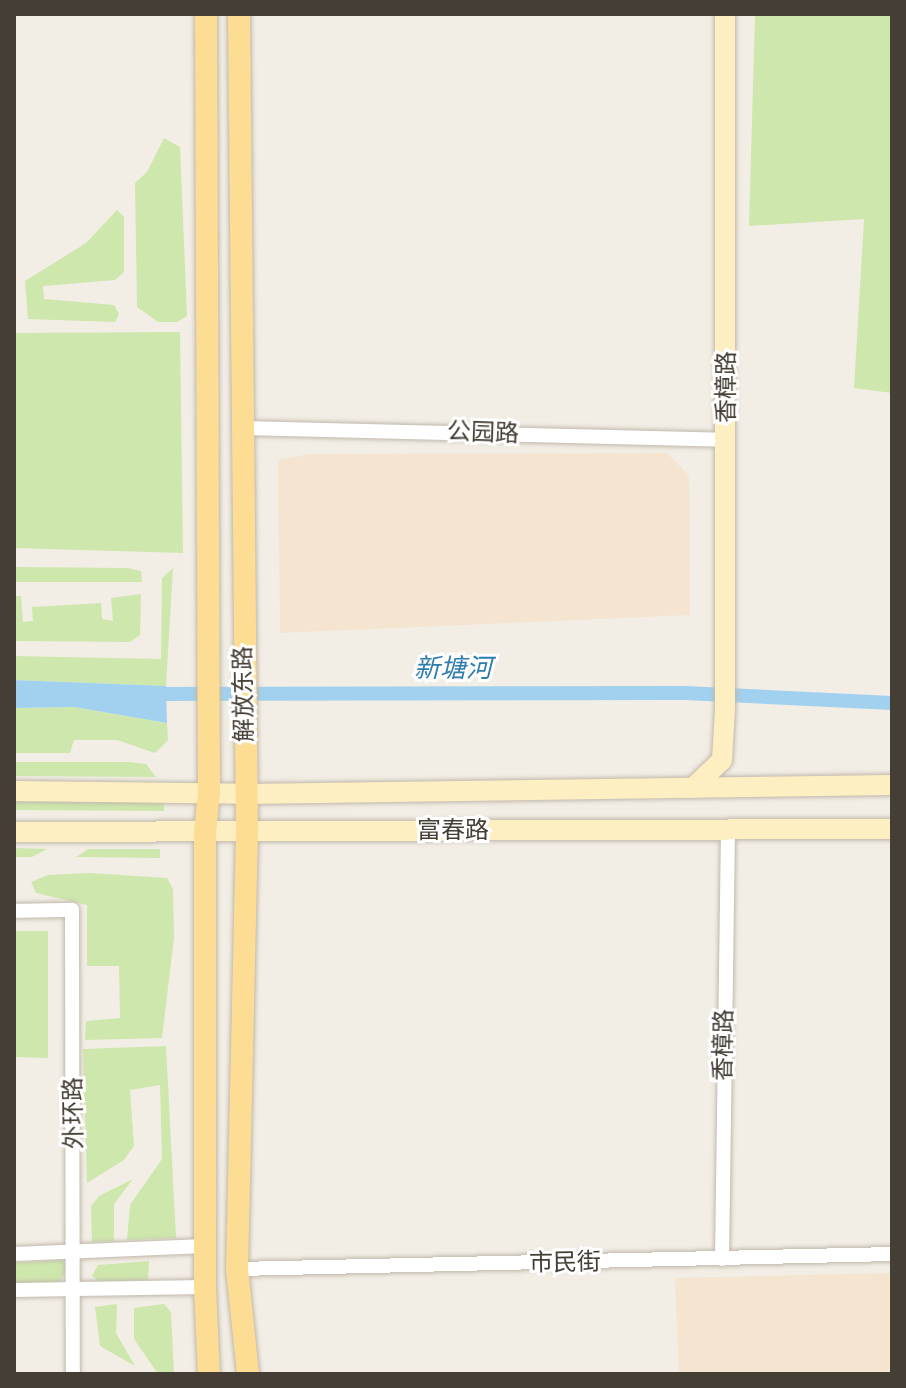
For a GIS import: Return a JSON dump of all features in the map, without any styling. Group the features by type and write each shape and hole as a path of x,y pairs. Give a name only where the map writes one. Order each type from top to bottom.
{"main road":[{"name":"解放东路","path":"206,14 206,738 209,792 205,833 205,1287 209,1374"},
{"name":"解放东路","path":"239,14 239,428 247,830 237,1269 248,1374"},
{"name":"香樟路","path":"722,760 726,674 727,440 725,14"},
{"path":"693,788 722,760 757,787"},
{"name":"富春路","path":"14,791 246,794 892,785"},
{"name":"富春路","path":"14,832 892,829"}],"street":[{"name":"公园路","path":"239,428 727,440"},
{"name":"香樟路","path":"722,1259 728,831"},
{"name":"外环路","path":"14,911 72,910 76,1252 73,1374"},
{"path":"14,1254 205,1246"},
{"name":"市民街","path":"237,1269 892,1254"},
{"path":"14,1290 205,1287"}],"shaded area":[{"path":"667,453 689,476 690,615 280,633 278,460 308,454"},
{"path":"892,1273 892,1374 679,1374 675,1278"}],"green space":[{"path":"755,14 892,14 892,393 854,388 864,219 749,226"},
{"path":"164,138 180,147 187,316 177,322 158,322 137,307 135,183 147,172"},
{"path":"117,210 124,217 124,272 115,280 43,286 44,299 114,305 119,314 115,322 28,319 25,281 86,243"},
{"path":"180,332 183,553 14,548 14,333"},
{"path":"14,567 128,568 141,571 142,582 14,582"},
{"path":"173,568 166,686 14,680 14,656 161,659 162,578"},
{"path":"141,594 140,635 130,642 14,641 14,596 21,596 23,622 33,621 32,607 101,603 102,619 113,621 111,598"},
{"path":"74,707 167,723 168,740 155,753 117,740 74,740 70,753 14,753 14,708"},
{"path":"14,762 130,762 146,764 156,777 14,776"},
{"path":"14,802 154,802 164,804 164,811 14,810"},
{"path":"14,848 47,849 32,857 14,857"},
{"path":"88,849 160,849 160,858 76,857"},
{"path":"89,873 167,878 173,889 174,938 162,1038 85,1040 86,1021 120,1018 119,966 87,966 87,905 36,893 31,882 48,875"},
{"path":"14,931 48,931 48,1058 14,1057"},
{"path":"166,1046 176,1238 127,1240 130,1205 162,1159 160,1085 130,1090 134,1146 124,1160 87,1183 83,1049"},
{"path":"133,1179 114,1204 114,1241 92,1242 91,1206 99,1196"},
{"path":"62,1260 68,1269 59,1283 14,1284 14,1263"},
{"path":"149,1261 148,1280 100,1282 92,1276 98,1265"},
{"path":"117,1304 116,1333 135,1366 100,1346 95,1307"},
{"path":"164,1304 171,1312 174,1374 158,1374 134,1339 134,1308"}],"water":[{"path":"14,680 166,686 167,723 74,707 14,708"}],"waterway":[{"name":"新塘河","path":"150,694 685,693 892,703"}]}
